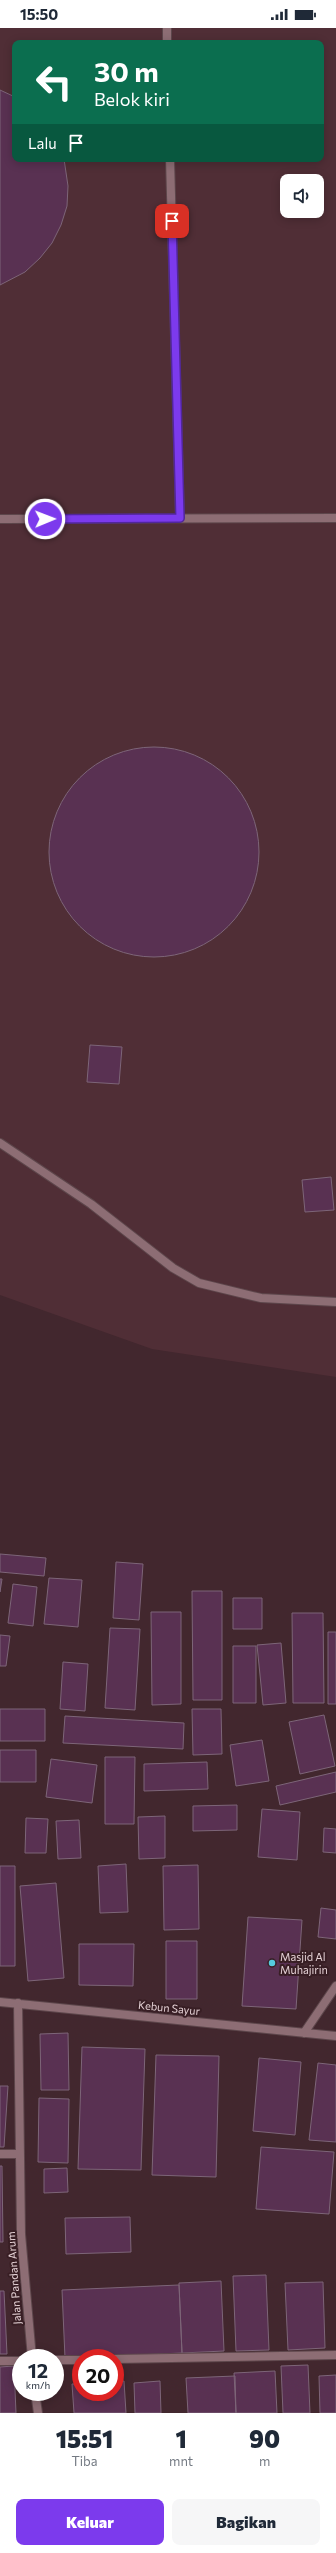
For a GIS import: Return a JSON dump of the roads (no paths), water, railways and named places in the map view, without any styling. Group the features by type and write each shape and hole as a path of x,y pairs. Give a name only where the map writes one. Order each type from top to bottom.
{"street":[{"path":"167,28 167,40"},
{"path":"170,162 180,518"},
{"path":"0,519 336,518"},
{"path":"0,1143 90,1204 173,1268 199,1283 226,1291 261,1298 336,1302"},
{"path":"304,2033 336,1986"},
{"name":"Kebun Sayur","path":"0,2002 336,2036"},
{"name":"Jalan Pandan Arum","path":"18,2003 21,2234 31,2349"},
{"path":"0,2154 20,2154"},
{"path":"124,2359 336,2355"},
{"path":"0,2361 12,2361"},
{"path":"36,2401 38,2413"}],"place":[{"name":"Masjid Al Muhajirin","path":"272,1963"}]}
